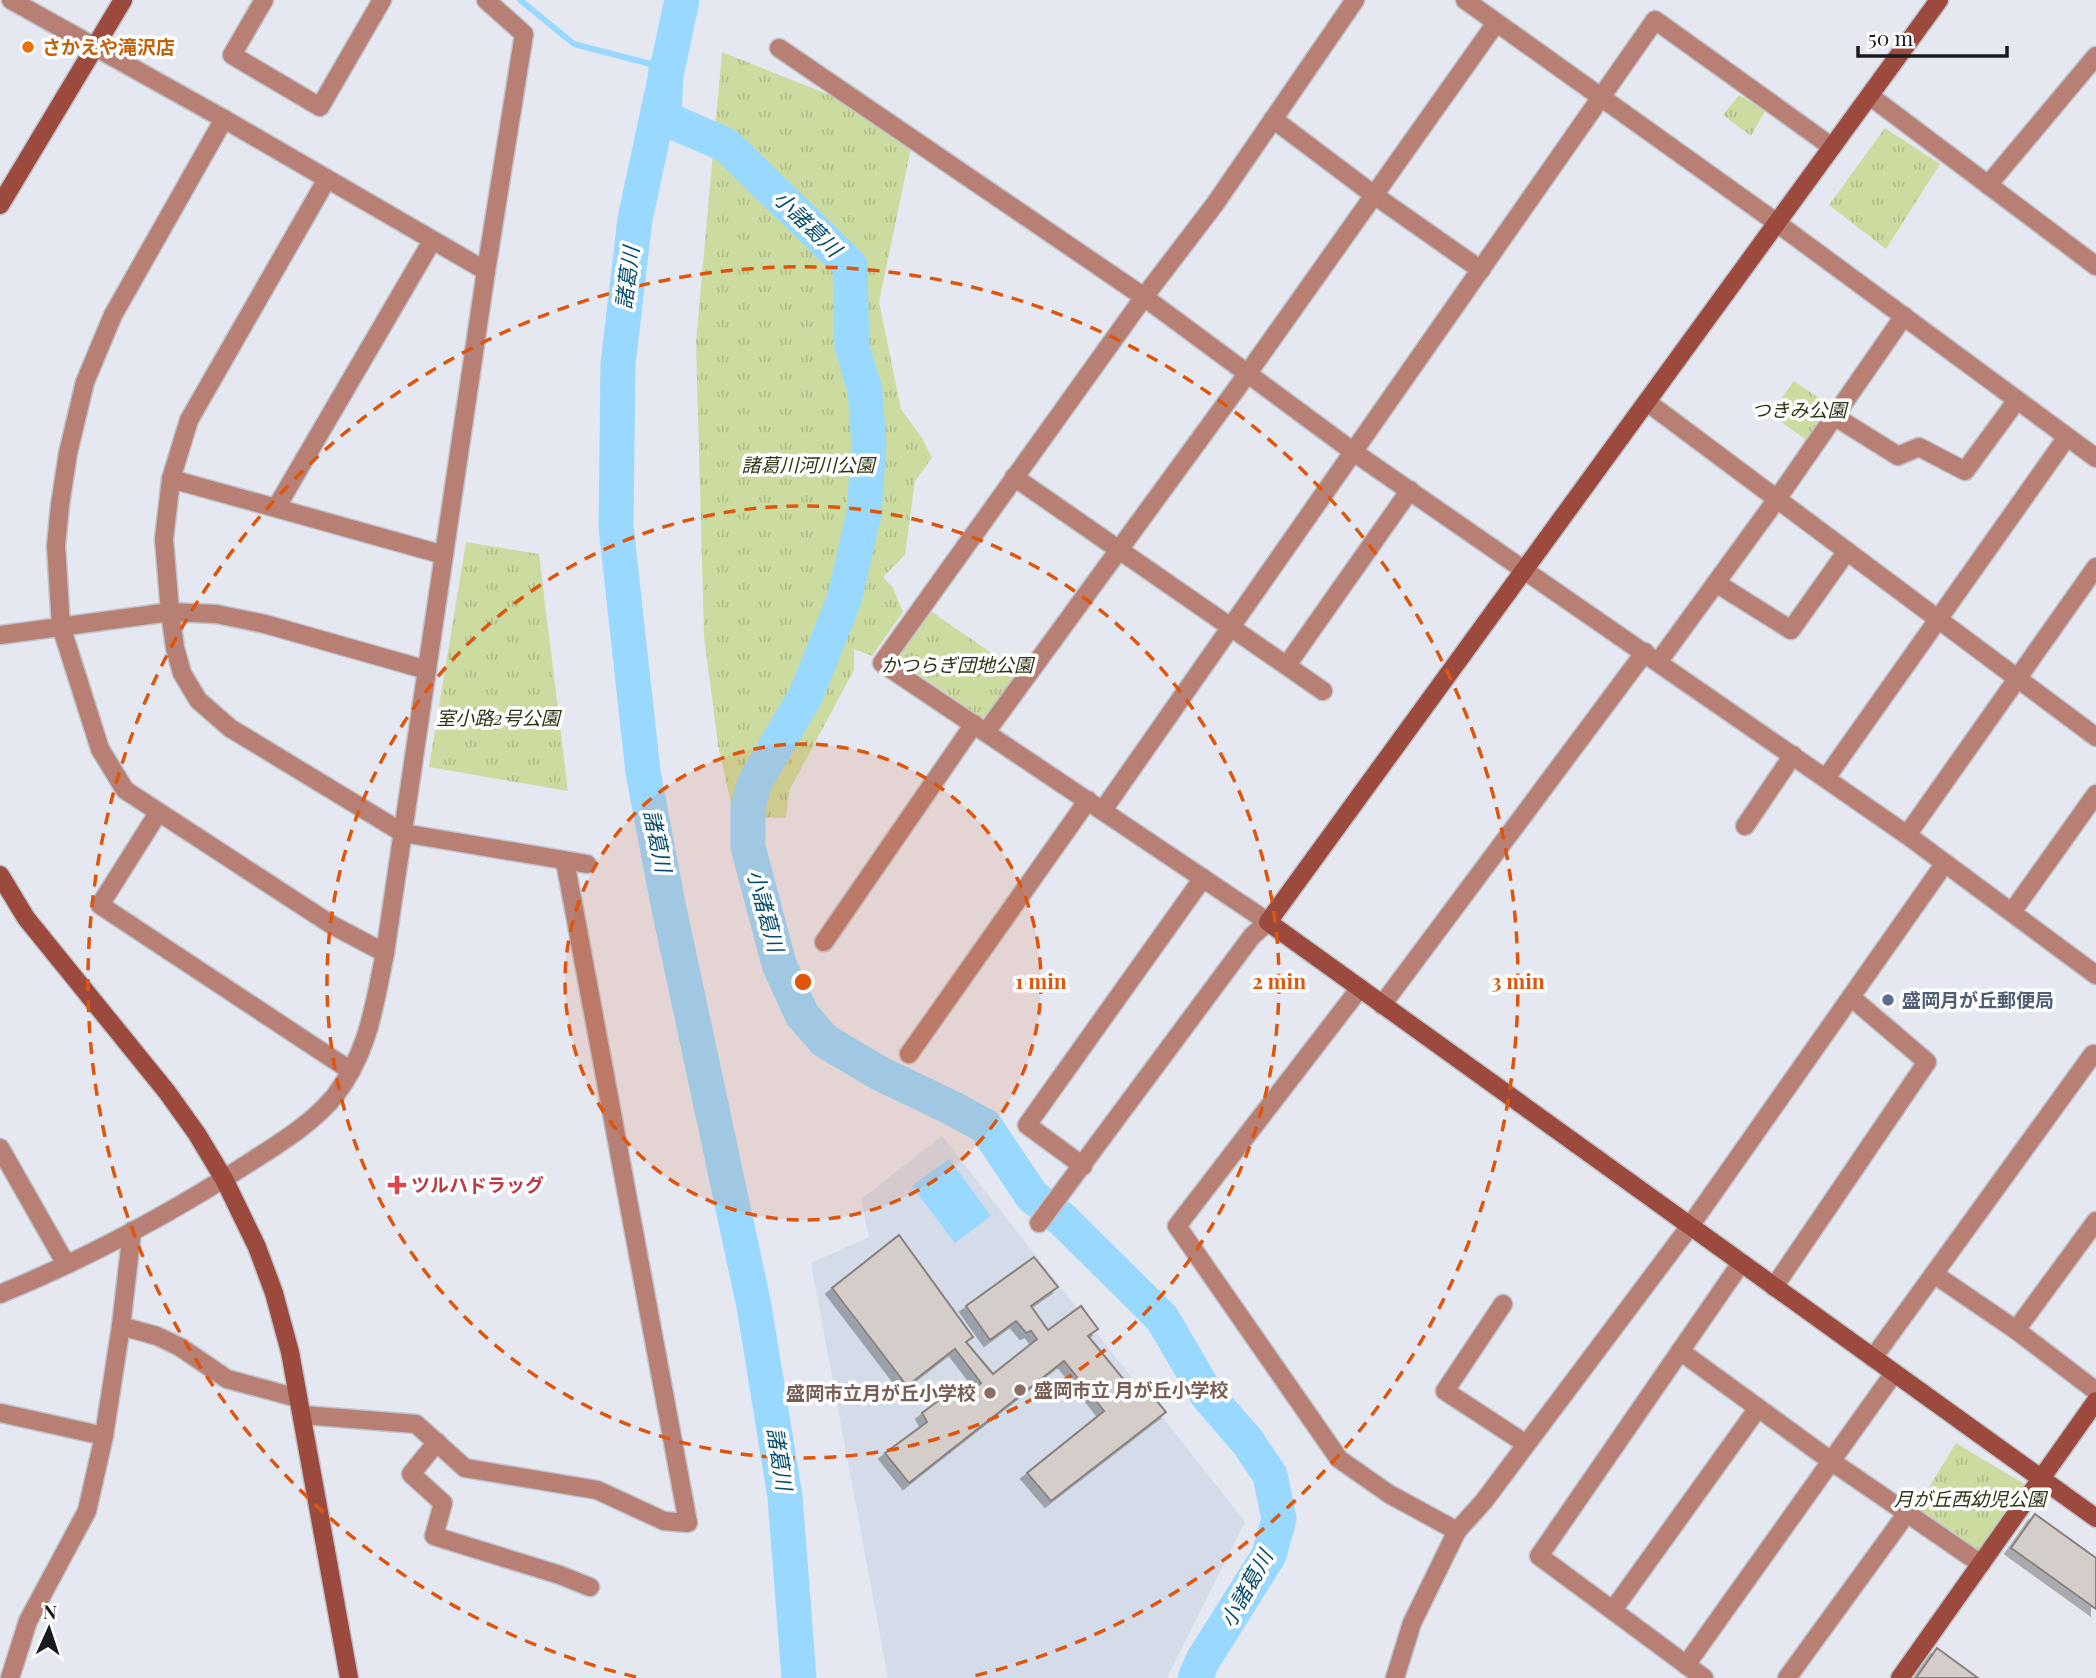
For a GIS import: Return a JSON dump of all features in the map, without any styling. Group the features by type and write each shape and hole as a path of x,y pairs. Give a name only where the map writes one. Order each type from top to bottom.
{"street":[{"path":"11,0 224,118 486,271"},
{"path":"0,205 123,0"},
{"path":"264,0 232,55 320,107 382,0"},
{"path":"0,1294 132,1231 224,1180 299,1130 333,1097 351,1071 369,1034 385,953 486,271 524,34 486,0"},
{"path":"1355,0 1215,204 1144,297 881,663 1268,922 2096,1518"},
{"path":"1465,0 1777,223 2096,458"},
{"path":"1039,1223 1252,936 1268,922 1940,0"},
{"path":"1103,810 1655,20 1832,147"},
{"path":"824,942 980,728 1119,549 1248,373 1496,23"},
{"path":"779,48 1144,297 1355,453 1907,835 2096,975"},
{"path":"1988,185 2096,56"},
{"path":"1870,96 2096,266"},
{"path":"224,118 113,315 85,382 68,453 60,505 57,546 61,626 100,749 125,790 332,925 385,953"},
{"path":"1273,119 1481,271"},
{"path":"327,179 189,420 171,479 164,539 170,612 182,673 198,701 230,728 403,833 587,863"},
{"path":"276,508 432,241"},
{"path":"1382,1005 1652,657 1716,583 1904,316"},
{"path":"1834,416 1898,456 1919,447 1965,471 2017,400"},
{"path":"1647,402 2096,737"},
{"path":"1826,778 2067,437"},
{"path":"1014,477 1323,691"},
{"path":"171,479 444,555"},
{"path":"1287,666 1410,490"},
{"path":"1716,583 1791,630 1847,551"},
{"path":"1907,835 2096,567"},
{"path":"0,635 170,612 216,614 265,624 427,670"},
{"path":"1745,826 1793,755"},
{"path":"2012,912 2096,794"},
{"path":"909,1054 1088,800"},
{"path":"158,813 100,905 351,1071"},
{"path":"121,1326 157,1336 227,1379 300,1406 416,1424 465,1468 597,1490 664,1521 688,1523 565,861"},
{"path":"1395,1678 1412,1623 1457,1531 1484,1501 1689,1226 1945,863"},
{"path":"0,875 26,918 167,1092 197,1134 224,1180 257,1247 274,1293 300,1406 349,1678"},
{"path":"1083,1166 1027,1125 1203,878"},
{"path":"1360,988 1177,1226 1339,1459 1389,1494 1457,1531"},
{"path":"1774,1287 1927,1062 1852,998"},
{"path":"1873,1358 2093,1054 2096,1056"},
{"path":"0,1148 66,1264"},
{"path":"2016,1330 2096,1221"},
{"path":"10,1678 28,1621 87,1511 104,1436 132,1231"},
{"path":"1704,1678 1539,1556 1741,1263"},
{"path":"1934,1274 2016,1330 2096,1391"},
{"path":"1503,1304 1445,1391 1526,1444"},
{"path":"1680,1351 1831,1461 1980,1564"},
{"path":"1686,1665 1894,1373"},
{"path":"1613,1611 1758,1408"},
{"path":"1900,1678 2041,1478 2093,1412"},
{"path":"1,1413 104,1436"},
{"path":"437,1442 411,1474 443,1503 435,1536 561,1575 590,1587"},
{"path":"1787,1678 1907,1513"}],"shaded area":[{"name":"盛岡市立月が丘小学校","path":"942,1136 1245,1522 1167,1678 888,1678 811,1263 869,1237 861,1199"}],"green space":[{"name":"諸葛川河川公園","path":"722,52 915,129 879,302 901,409 922,438 932,458 915,481 905,555 883,577 893,588 903,612 872,656 854,649 854,670 789,791 786,818 734,817 718,745 704,636 696,342"},
{"path":"1739,95 1765,111 1751,136 1723,115"},
{"path":"1885,128 1940,164 1886,249 1829,205"},
{"name":"つきみ公園","path":"1794,381 1832,407 1809,442 1770,414"},
{"name":"室小路2号公園","path":"466,542 539,554 568,791 429,767"},
{"name":"かつらぎ団地公園","path":"929,610 1019,672 985,720 895,658"},
{"name":"月が丘西幼児公園","path":"1956,1443 2026,1485 1980,1556 1914,1512"}],"water":[{"path":"949,1159 991,1216 955,1243 912,1186"}],"building":[{"path":"899,1235 973,1337 966,1342 993,1374 1037,1339 1031,1331 1026,1333 1016,1321 990,1340 966,1306 1034,1257 1058,1287 1031,1306 1048,1330 1081,1306 1098,1329 1088,1336 1133,1391 1143,1384 1166,1412 1051,1501 1027,1473 1104,1411 1064,1361 909,1483 885,1453 927,1422 922,1413 958,1386 966,1395 981,1383 955,1349 907,1386 832,1288"},
{"path":"2035,1514 2096,1558 2096,1609 2011,1548"},
{"path":"1937,1648 1978,1678 1916,1678"}],"waterway":[{"path":"520,0 574,44 666,68"},
{"name":"諸葛川","path":"682,0 635,219 618,364 616,526 643,772 668,904 754,1306 785,1497 799,1678"},
{"name":"小諸葛川","path":"666,68 664,118 726,145 850,265 852,347 865,390 869,445 864,514 844,600 806,695 755,782 748,806 748,847 779,964 802,1015 825,1041 879,1073 985,1126 1032,1196 1062,1219 1162,1318 1207,1395 1247,1441 1270,1475 1279,1519 1269,1555 1203,1660 1195,1678"}],"place":[{"name":"さかえや滝沢店","path":"28,47"},
{"name":"盛岡月が丘郵便局","path":"1888,1000"},
{"name":"ツルハドラッグ","path":"397,1185"},
{"name":"盛岡市立 月が丘小学校","path":"1020,1390"},
{"name":"盛岡市立月が丘小学校","path":"990,1393"}]}
